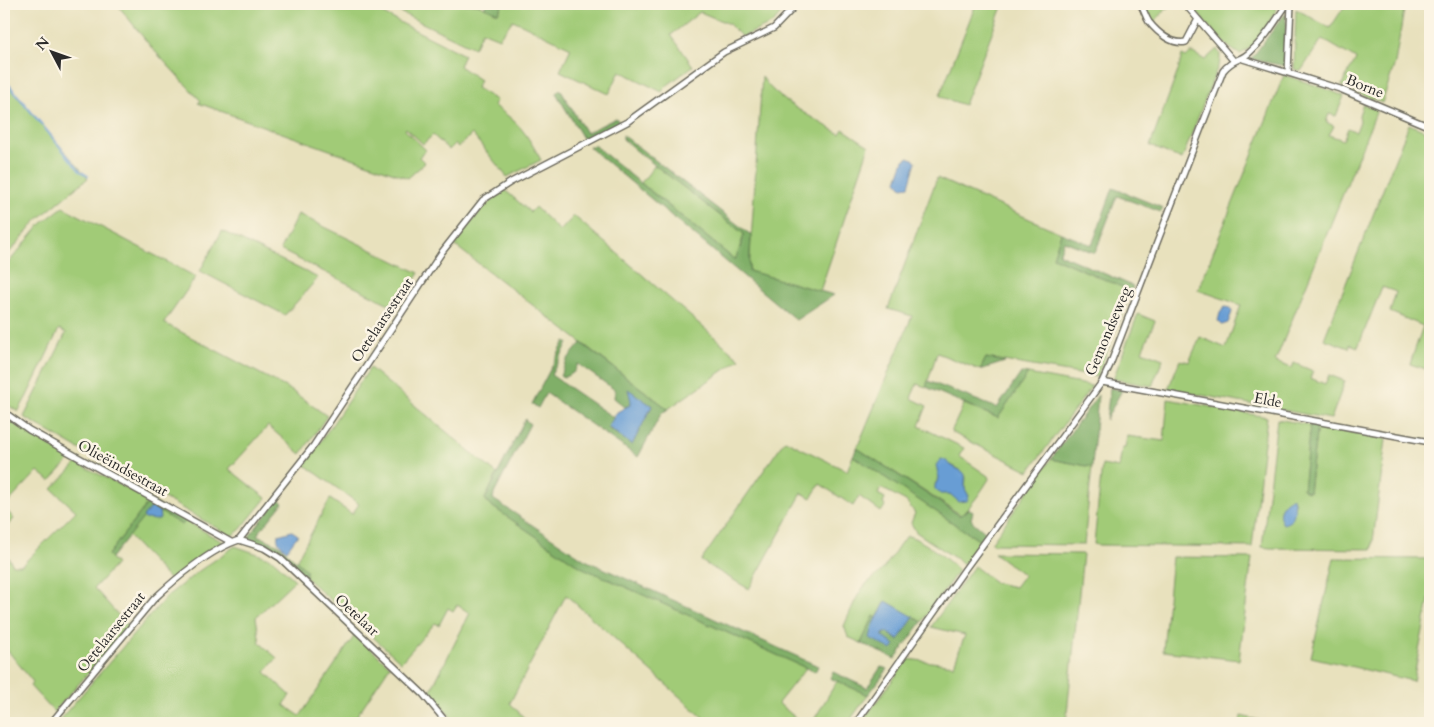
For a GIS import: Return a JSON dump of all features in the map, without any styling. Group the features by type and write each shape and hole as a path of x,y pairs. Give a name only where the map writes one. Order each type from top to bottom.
{"street":[{"name":"Oetelaarsestraat","path":"51,723 58,721 154,599 170,584 231,542 239,540 314,445 442,252 484,200 510,182 627,122 724,52 774,28 782,22 797,4"},
{"path":"1140,4 1148,21 1163,36 1174,42 1186,42 1198,19"},
{"path":"1184,4 1233,60 1243,59 1289,4"},
{"path":"1288,72 1289,4"},
{"name":"Borne","path":"1243,59 1340,89 1430,127"},
{"name":"Gemondseweg","path":"856,723 965,569 1102,382 1221,75 1233,60"},
{"name":"Elde","path":"1102,382 1430,442"},
{"name":"Olieëindsestraat","path":"4,412 38,435 231,542"},
{"name":"Oetelaar","path":"239,540 264,548 280,558 423,694 448,723"}],"green space":[{"path":"117,4 364,4 464,55 459,66 480,80 476,88 496,100 494,106 522,129 541,160 507,177 472,134 458,147 455,144 449,150 433,135 423,144 406,128 405,130 426,150 419,157 425,163 408,178 198,103 201,101 151,47"},
{"path":"383,4 478,4 498,13 503,4 789,4 773,23 742,37 729,24 700,12 671,35 693,66 665,87 662,92 620,71 609,94 560,71 571,48 513,20 499,38 482,31 474,48"},
{"path":"486,4 503,4 498,13 484,7"},
{"path":"976,4 1003,4 964,105 940,95"},
{"path":"1143,4 1171,4 1152,24"},
{"path":"1190,4 1271,4 1277,9 1257,40 1240,54 1220,39"},
{"path":"1346,4 1405,4 1395,63 1382,103 1341,86 1356,59 1322,39 1301,71 1294,69 1296,9 1330,28"},
{"path":"1285,14 1285,66 1251,59"},
{"path":"1217,49 1220,54 1220,61 1182,159 1150,146 1178,71 1182,55 1186,57 1193,53 1205,60"},
{"path":"1284,75 1344,96 1336,116 1329,114 1326,122 1334,126 1329,135 1343,140 1348,128 1356,132 1363,104 1377,110 1275,362 1292,368 1294,363 1313,371 1310,378 1325,384 1329,375 1345,381 1331,419 1168,389 1180,360 1189,362 1200,337 1226,348 1241,305 1198,290"},
{"path":"762,76 775,93 786,101 840,134 843,129 869,146 820,291 749,271"},
{"path":"4,81 88,178 37,220 4,259"},
{"path":"560,89 586,133 616,118 620,123 584,140 556,93"},
{"path":"1409,124 1430,133 1430,363 1428,370 1410,364 1423,326 1390,312 1396,292 1382,287 1358,347 1350,344 1349,348 1324,339"},
{"path":"623,135 751,235 749,271 834,295 796,320 589,147 594,145 735,260 744,234 638,152 623,139"},
{"path":"655,165 744,234 735,260 641,183"},
{"path":"937,178 1061,233 1053,257 1131,291 1097,377 986,358 980,370 937,353 926,387 917,384 911,398 927,406 919,426 964,448 959,456 988,476 989,479 961,515 857,448 912,316 888,309","holes":["941,459 962,471 966,477 965,489 969,496 943,494 935,484 939,478"]},
{"path":"1113,188 1163,208 1161,212 1117,196 1095,253 1064,241 1059,254 1133,286 1131,291 1053,257 1061,233 1092,245"},
{"path":"505,190 530,212 535,207 560,231 574,216 740,359 668,409 453,244 483,208"},
{"path":"63,207 196,277 164,323 289,389 327,416 301,454 268,426 229,469 266,498 240,530 231,536 24,417 66,333 59,329 18,412 4,402 4,339 8,333 4,331 4,268 42,223"},
{"path":"298,214 419,273 398,306 395,307 280,250"},
{"path":"222,231 318,278 285,315 200,271"},
{"path":"1138,314 1155,321 1142,351 1163,359 1152,386 1113,379"},
{"path":"565,341 568,343 551,375 614,418 608,428 632,445 652,406 628,390 632,401 630,405 625,407 614,398 615,390 578,364 574,372 565,377 560,376 567,360 581,343 668,409 661,414 638,457 546,393 538,408 532,404"},
{"path":"986,358 1005,362 980,370"},
{"path":"370,368 497,474 485,499 490,505 581,567 806,668 778,703 802,723 709,723 566,595 510,703 529,723 456,723 430,692 470,613 457,605 453,611 448,608 439,625 435,623 401,662 306,578 306,570 296,561 330,499 352,514 359,504 305,465"},
{"path":"1021,373 1028,374 998,418 926,387 928,381 997,408"},
{"path":"1028,374 1092,386 1029,471 951,432 964,404 998,418"},
{"path":"1110,388 1122,390 1106,420"},
{"path":"1098,395 1092,467 1051,459"},
{"path":"1168,399 1267,417 1252,547 1094,544 1102,465 1119,468 1122,448 1125,448 1127,436 1164,441"},
{"path":"525,419 530,424 493,499 585,560 818,666 815,672 581,567 490,505 485,499"},
{"path":"1277,419 1310,425 1303,490 1309,492 1317,426 1386,439 1372,549 1262,547","holes":["1293,498 1295,505 1283,524 1280,516 1281,508"]},
{"path":"8,420 71,459 50,481 38,471 4,507 4,424"},
{"path":"1310,425 1317,426 1309,492 1303,490"},
{"path":"785,440 847,471 853,456 980,541 964,564 916,532 911,523 915,513 906,501 881,488 878,494 885,498 883,503 885,506 881,512 859,496 853,506 820,484 811,498 802,493 749,589 701,561"},
{"path":"857,448 959,515 969,509 973,512 971,519 973,522 986,533 980,541 853,456"},
{"path":"1051,459 1092,467 1084,545 992,544 991,543"},
{"path":"77,463 150,500 108,555 116,564 94,588 129,627 54,712 30,686 33,682 8,651 4,655 4,561 8,557 13,565 22,565 76,511 52,489"},
{"path":"278,499 283,503 257,535 279,545 306,570 306,578 275,550 247,539"},
{"path":"150,500 186,521 182,525 152,507 111,558 108,555"},
{"path":"4,507 14,519 4,529"},
{"path":"159,511 182,525 186,521 223,542 171,581 128,536 143,517 145,519 160,515"},
{"path":"907,536 918,540 934,550 958,571 922,622 886,601 877,618 874,616 861,643 848,637 844,626 859,593 884,568"},
{"path":"235,546 272,559 295,580 256,617 260,643 277,658 265,672 290,695 284,705 300,716 355,635 390,666 352,723 63,723 61,718 167,596"},
{"path":"994,553 1083,554 1066,723 861,723 908,659 954,665 965,635 931,627 974,566 996,583 1015,587 1024,575"},
{"path":"1172,557 1252,558 1239,660 1163,651"},
{"path":"1334,558 1430,559 1430,595 1413,681 1311,657"},
{"path":"874,616 877,618 873,626 883,637 883,634 887,632 898,640 914,617 922,622 895,659 861,643"},
{"path":"881,667 888,669 868,695 830,678 833,672 867,688"},
{"path":"837,681 868,695 848,723 812,723"},
{"path":"1241,716 1271,723 1240,723"}],"water":[{"path":"909,157 916,161 909,186 902,187 897,181 904,160"},
{"path":"1225,307 1230,308 1232,312 1228,323 1222,325 1218,321 1220,313"},
{"path":"628,389 652,406 632,445 608,427 617,412 630,405"},
{"path":"941,459 964,474 965,489 969,496 967,501 959,502 950,494 940,494 935,489 939,478 936,465"},
{"path":"1293,497 1293,517 1283,524 1280,516 1281,508"},
{"path":"152,507 159,511 160,519 145,519 143,517"},
{"path":"292,531 298,535 287,550 279,542 278,535"},
{"path":"886,601 914,617 898,640 887,632 883,634 883,637 895,645 892,650 870,638 873,626"}],"waterway":[{"path":"4,79 80,171 88,176"}]}
